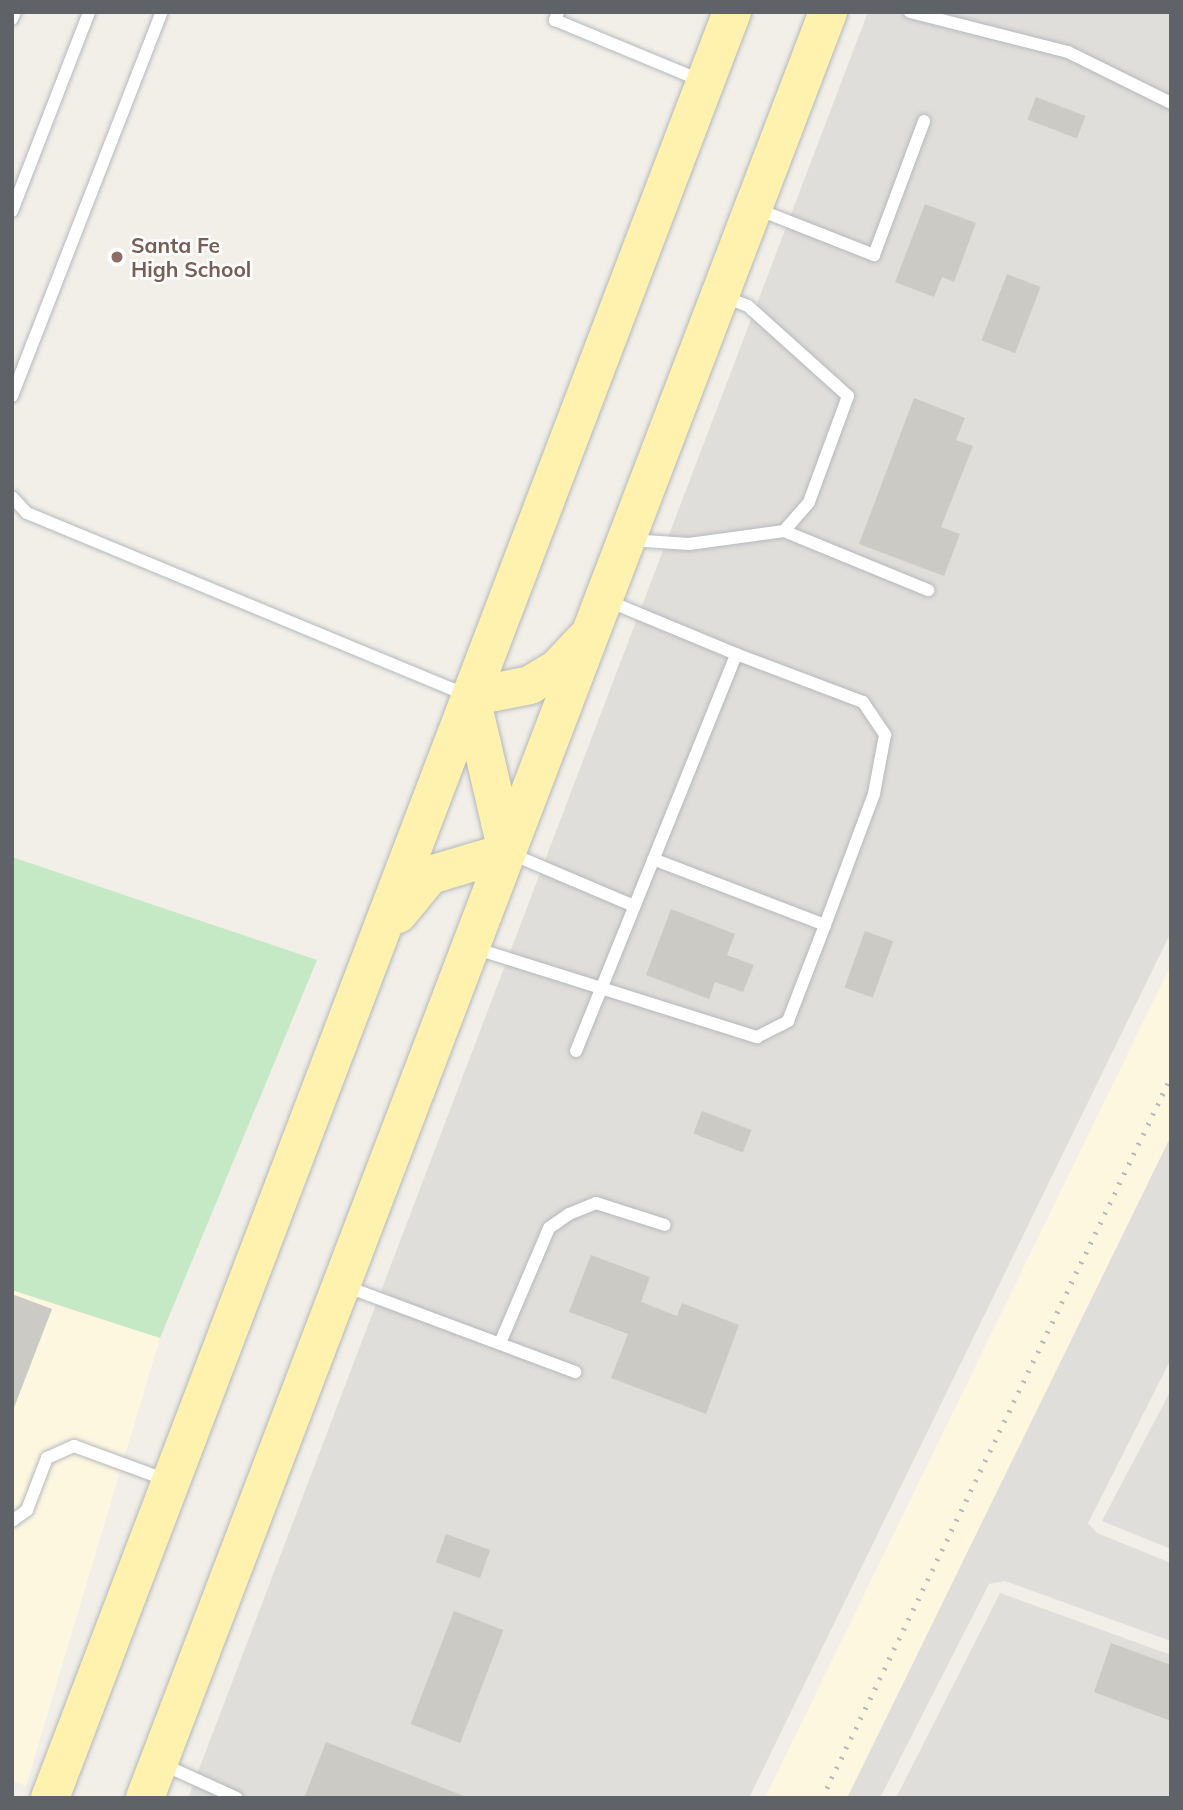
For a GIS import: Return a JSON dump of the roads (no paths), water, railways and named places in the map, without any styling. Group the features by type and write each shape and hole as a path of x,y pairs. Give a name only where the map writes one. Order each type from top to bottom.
{"main road":[{"path":"50,1798 732,12"},
{"path":"145,1798 828,12"},
{"path":"471,696 530,685 558,668 597,616"},
{"path":"471,696 507,852"},
{"path":"377,943 430,875 507,852"}],"lane":[{"path":"12,19 15,12"},
{"path":"12,211 89,12"},
{"path":"12,396 162,12"},
{"path":"558,12 555,20 705,83"},
{"path":"910,12 1068,52 1171,103"},
{"path":"753,208 874,255 924,121"},
{"path":"720,295 748,306 848,396 809,502 784,531"},
{"path":"12,497 27,513 52,524 471,696"},
{"path":"626,540 689,544 784,531 928,590"},
{"path":"470,947 757,1037 788,1021 825,925 874,794 885,735 863,702 736,654 597,616"},
{"path":"576,1051 736,654"},
{"path":"507,852 634,906"},
{"path":"653,859 825,925"},
{"path":"500,1343 549,1228 569,1214 596,1203 665,1225"},
{"path":"341,1284 575,1372"},
{"path":"12,1521 27,1510 47,1458 74,1446 171,1481"},
{"path":"159,1762 237,1798"}],"railway":[{"path":"822,1798 1171,1077"}],"place":[{"name":"Santa Fe High School","path":"117,257"}]}
